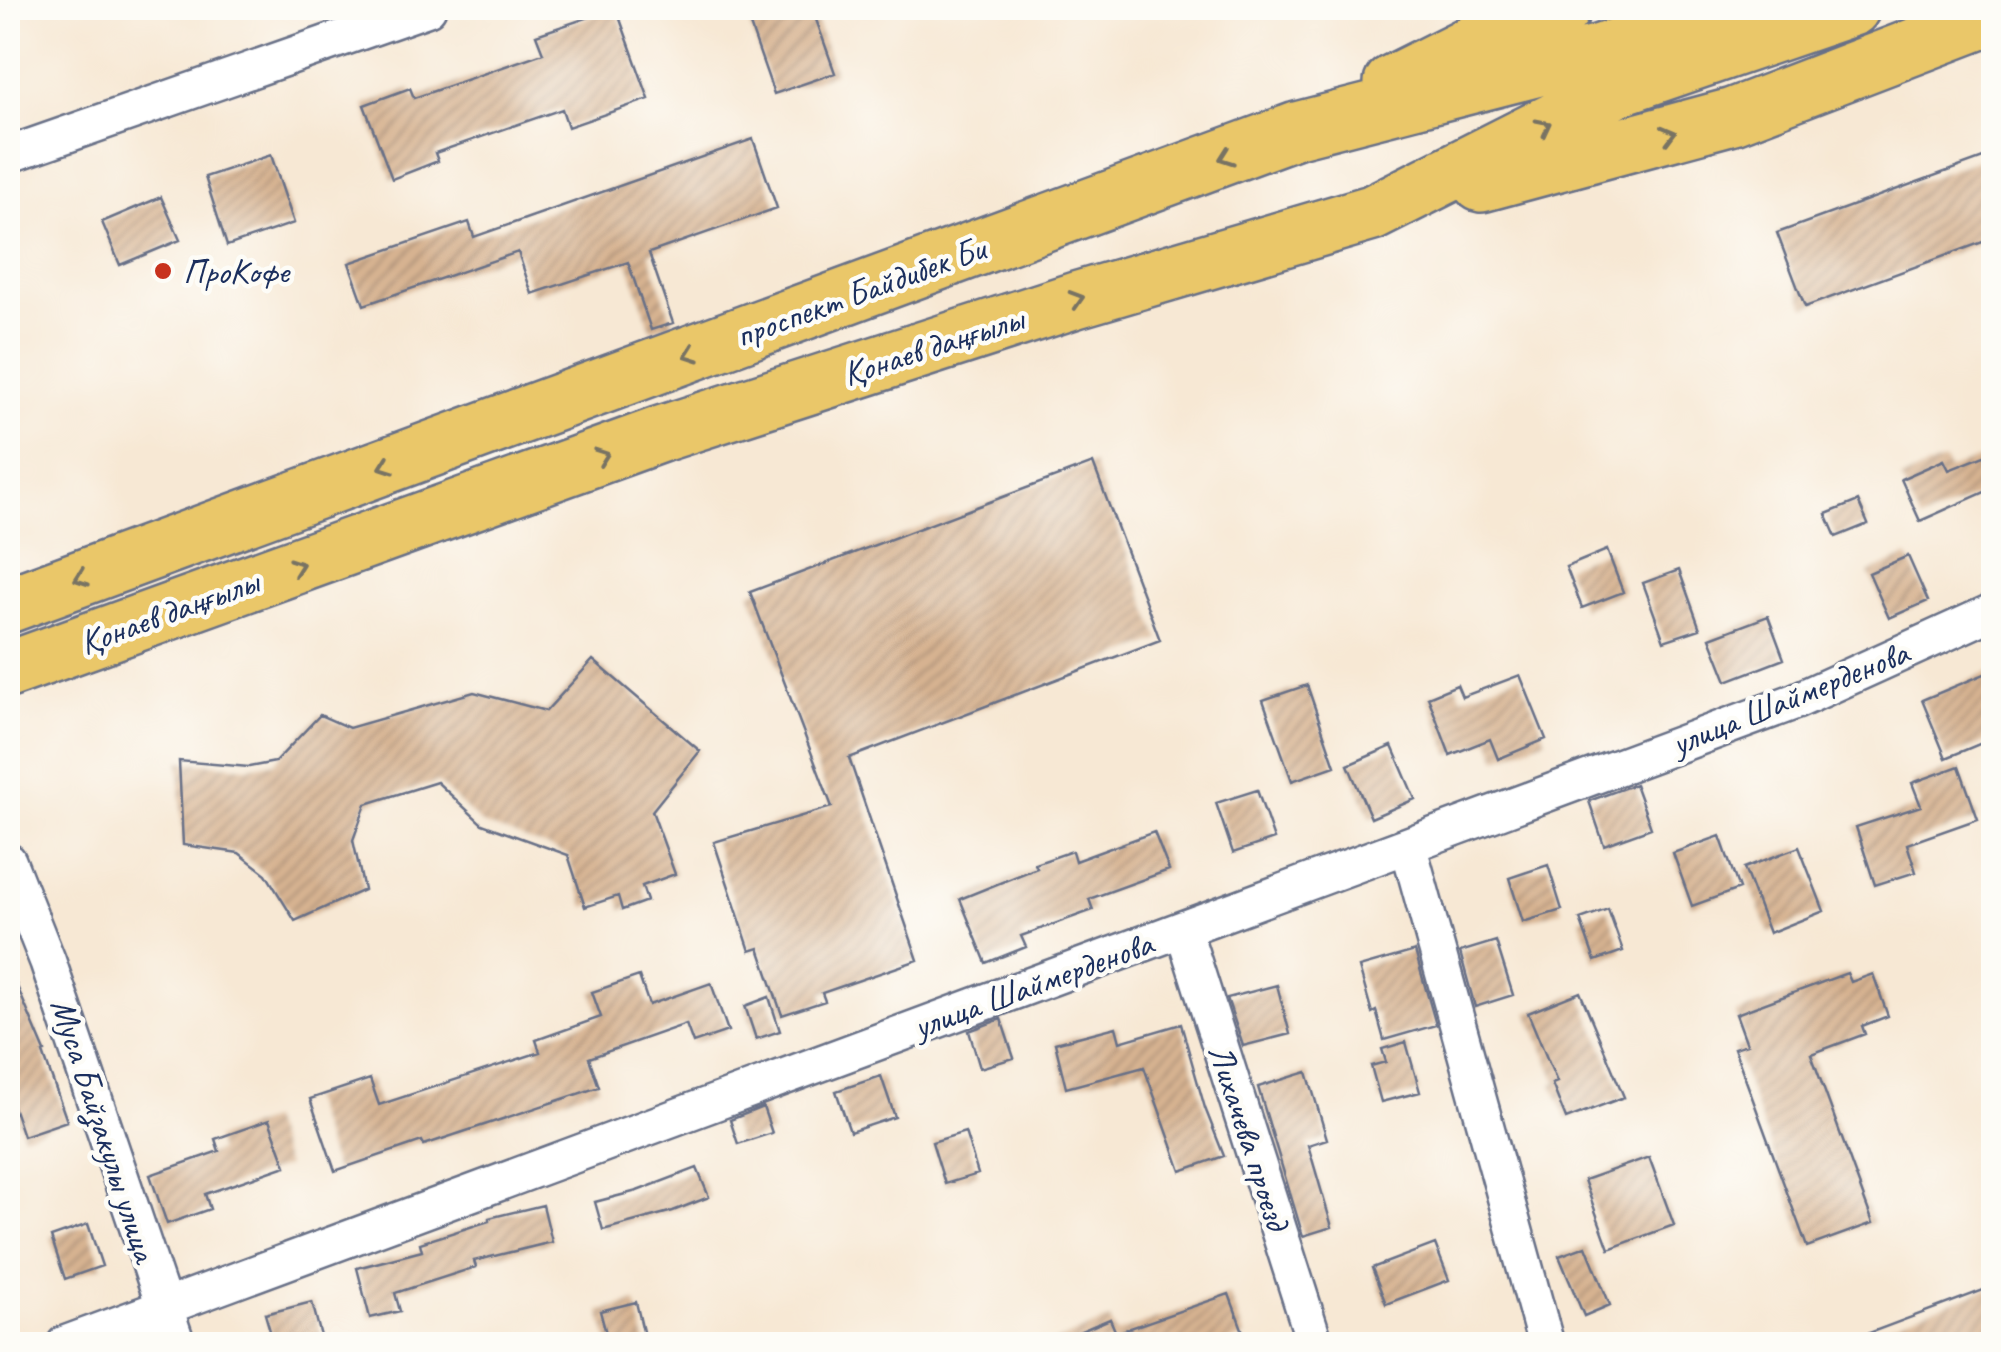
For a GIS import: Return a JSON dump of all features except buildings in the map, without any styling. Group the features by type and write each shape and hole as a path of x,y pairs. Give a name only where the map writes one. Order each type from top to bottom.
{"main road":[{"path":"1297,130 1484,37 1563,8"},
{"name":"проспект Байдибек Би","path":"8,605 1297,130 1601,52 1721,8"},
{"name":"Қонаев даңғылы","path":"8,670 661,434 1076,300 1372,213 1621,87 1852,8"},
{"path":"1372,213 1733,116 1994,16"}],"street":[{"path":"8,156 428,8"},
{"name":"улица Шаймерденова","path":"65,1344 1796,701 1994,610"},
{"path":"1408,846 1546,1344"},
{"name":"Муса Байзакулы улица","path":"8,861 48,962 177,1344"},
{"name":"Лихачева проезд","path":"1183,929 1315,1344"}],"place":[{"name":"ПроКофе","path":"163,271"}]}
